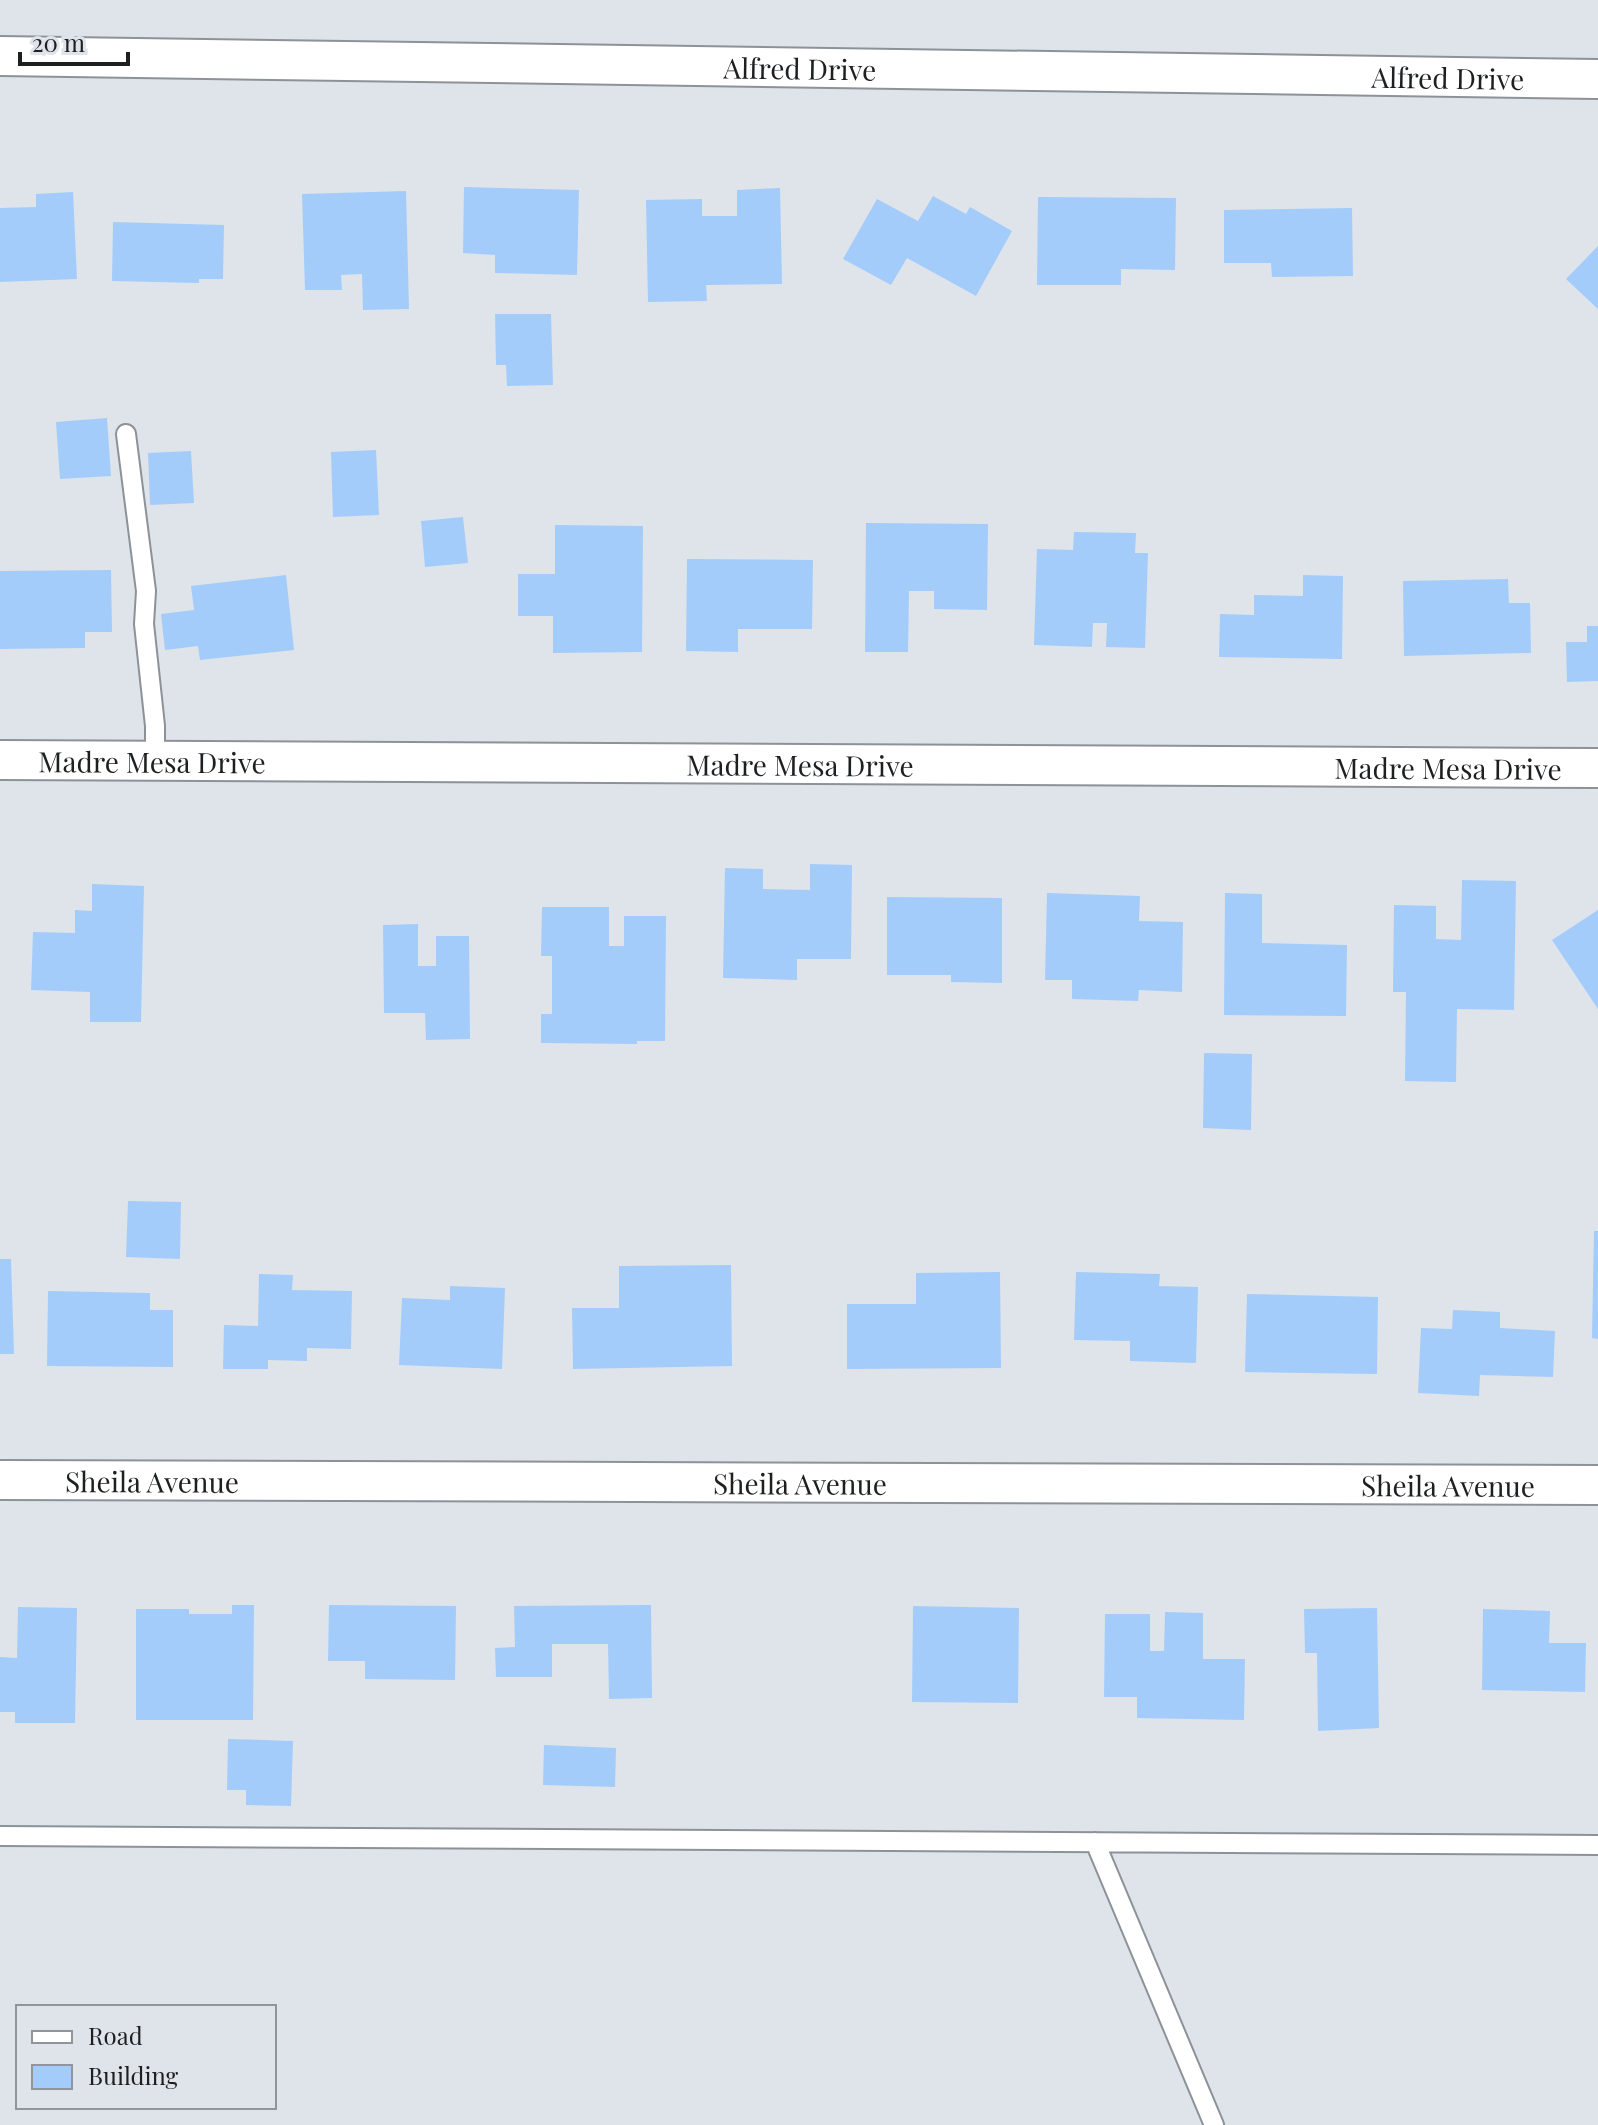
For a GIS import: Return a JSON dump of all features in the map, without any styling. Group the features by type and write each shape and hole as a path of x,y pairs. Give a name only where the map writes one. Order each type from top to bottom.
{"street":[{"name":"Alfred Drive","path":"0,56 1598,79"},
{"name":"Madre Mesa Drive","path":"0,760 1598,768"},
{"name":"Sheila Avenue","path":"0,1480 1598,1485"}],"lane":[{"path":"126,434 146,591 144,624 155,726 155,760"},
{"path":"0,1836 1598,1845"},
{"path":"1095,1842 1214,2125"}],"building":[{"path":"464,187 579,190 577,275 495,273 495,255 463,253"},
{"path":"780,188 782,284 706,285 707,301 648,302 646,200 702,199 702,216 737,216 737,190"},
{"path":"406,191 409,309 363,310 362,274 341,275 342,290 305,290 302,194"},
{"path":"73,192 77,279 0,282 0,208 36,207 36,194"},
{"path":"933,196 966,214 970,207 1012,231 976,296 907,258 891,285 843,259 877,199 918,221"},
{"path":"1038,197 1176,198 1175,270 1121,269 1121,285 1037,285"},
{"path":"1352,208 1353,276 1272,277 1271,263 1224,263 1224,210"},
{"path":"113,222 224,225 223,279 199,279 199,283 112,281"},
{"path":"1598,246 1598,309 1566,279"},
{"path":"495,314 551,314 553,385 507,386 506,365 496,365"},
{"path":"107,418 111,476 60,479 56,422"},
{"path":"376,450 379,515 333,517 331,452"},
{"path":"191,451 194,503 150,505 148,453"},
{"path":"463,517 468,563 425,567 421,521"},
{"path":"866,523 988,524 987,610 934,609 934,591 909,591 908,652 865,652"},
{"path":"555,525 643,526 642,652 553,653 553,616 518,616 518,574 555,574"},
{"path":"1074,532 1136,533 1135,553 1148,553 1145,648 1106,647 1107,623 1093,623 1092,647 1034,645 1037,549 1073,550"},
{"path":"687,559 813,560 812,629 738,629 738,652 686,651"},
{"path":"111,570 112,632 85,632 85,648 0,649 0,571"},
{"path":"286,575 294,650 200,660 198,646 165,650 161,614 194,610 191,586"},
{"path":"1303,575 1343,576 1342,659 1219,657 1220,614 1254,615 1254,595 1303,596"},
{"path":"1508,579 1509,603 1530,603 1531,653 1404,656 1403,581"},
{"path":"1587,626 1598,626 1598,681 1567,682 1566,642 1587,642"},
{"path":"810,864 852,865 851,959 797,959 797,980 723,978 725,868 763,869 763,889 810,890"},
{"path":"1462,880 1516,881 1514,1010 1457,1009 1456,1082 1405,1081 1406,992 1393,992 1394,905 1436,906 1436,939 1461,940"},
{"path":"92,884 144,886 141,1022 90,1022 90,992 31,990 33,932 75,933 75,910 92,911"},
{"path":"1047,893 1140,896 1139,921 1183,922 1182,992 1139,990 1138,1001 1072,999 1072,980 1045,980"},
{"path":"1225,893 1262,894 1262,943 1347,945 1346,1016 1224,1015"},
{"path":"887,897 1002,898 1002,983 951,982 951,975 887,975"},
{"path":"542,907 609,907 609,946 624,946 624,916 666,916 665,1041 637,1041 637,1044 541,1043 541,1014 552,1014 552,956 541,956"},
{"path":"1598,910 1598,1009 1552,940"},
{"path":"418,924 418,966 436,966 436,936 469,936 470,1039 426,1040 425,1013 384,1013 383,925"},
{"path":"1204,1053 1252,1054 1251,1130 1203,1128"},
{"path":"128,1201 181,1202 180,1259 126,1257"},
{"path":"1594,1231 1598,1231 1598,1339 1592,1338"},
{"path":"0,1259 11,1259 14,1354 0,1354"},
{"path":"731,1265 732,1366 573,1369 572,1308 619,1308 619,1266"},
{"path":"1000,1272 1001,1368 847,1369 847,1304 916,1304 916,1273"},
{"path":"1076,1272 1160,1274 1159,1286 1198,1287 1196,1363 1130,1361 1130,1341 1074,1340"},
{"path":"259,1274 293,1275 292,1290 352,1291 351,1349 307,1348 307,1361 268,1360 268,1369 223,1369 224,1325 258,1326"},
{"path":"450,1286 505,1288 502,1369 399,1365 402,1298 450,1300"},
{"path":"48,1291 150,1293 150,1310 173,1310 173,1367 47,1366"},
{"path":"1247,1294 1378,1297 1377,1374 1245,1372"},
{"path":"1453,1310 1500,1312 1500,1328 1555,1331 1553,1377 1480,1375 1479,1396 1418,1393 1421,1328 1452,1329"},
{"path":"232,1605 254,1605 253,1720 136,1720 136,1609 189,1609 189,1614 232,1614"},
{"path":"329,1605 456,1606 455,1680 365,1679 365,1661 328,1661"},
{"path":"651,1605 652,1698 609,1699 608,1644 552,1644 552,1677 496,1677 495,1648 515,1647 514,1606"},
{"path":"913,1606 1019,1608 1018,1703 912,1702"},
{"path":"18,1607 77,1608 75,1723 15,1723 15,1712 0,1712 0,1657 17,1658"},
{"path":"1377,1608 1379,1728 1318,1731 1317,1653 1305,1653 1304,1609"},
{"path":"1483,1609 1550,1611 1549,1643 1586,1643 1585,1692 1482,1690"},
{"path":"1165,1612 1203,1613 1203,1659 1245,1659 1244,1720 1137,1718 1137,1697 1104,1697 1105,1614 1150,1614 1150,1651 1164,1651"},
{"path":"228,1739 293,1741 291,1806 246,1805 246,1790 227,1790"},
{"path":"544,1745 616,1748 615,1787 543,1785"}]}
